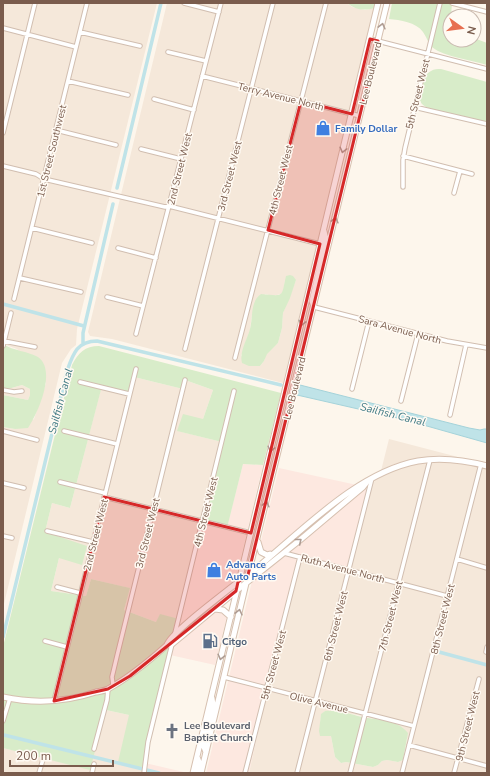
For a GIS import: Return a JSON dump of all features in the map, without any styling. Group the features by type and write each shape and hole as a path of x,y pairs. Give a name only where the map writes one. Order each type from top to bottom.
{"main road":[{"name":"Lee Boulevard","path":"193,773 378,3"},
{"name":"Lee Boulevard","path":"201,773 387,3"},
{"path":"314,307 312,301 326,240 324,230"},
{"path":"169,645 168,641 175,633 248,575 275,551 348,493 385,471 402,465 430,460 451,459 487,466"},
{"path":"3,697 35,701 54,701 76,698 108,689 137,671 215,609 329,516 370,480"},
{"path":"329,516 329,512 345,498 348,493"},
{"path":"320,515 329,516"},
{"path":"258,539 261,552 267,555 275,551"},
{"path":"215,609 223,610 231,617"},
{"path":"206,752 204,747 213,705 211,697"},
{"path":"197,757 199,762 197,773"}],"street":[{"path":"3,133 35,3"},
{"name":"1st Street Southwest","path":"14,299 87,3"},
{"path":"184,3 219,12"},
{"name":"2nd Street West","path":"136,334 221,3"},
{"name":"3rd Street West","path":"185,349 273,3"},
{"name":"4th Street West","path":"235,358 326,3"},
{"name":"5th Street West","path":"403,187 403,156 440,3"},
{"path":"452,3 487,12"},
{"path":"3,28 76,47"},
{"path":"80,32 140,46"},
{"path":"370,39 487,69"},
{"path":"168,52 206,61"},
{"name":"Terry Avenue North","path":"202,76 360,116"},
{"path":"68,81 128,95"},
{"path":"154,99 194,110"},
{"path":"414,107 487,124"},
{"path":"56,130 116,145"},
{"path":"141,149 181,159"},
{"path":"403,156 472,174"},
{"path":"3,166 36,174 44,179 164,207 169,206 320,244"},
{"path":"454,192 460,170"},
{"path":"32,228 92,243"},
{"path":"118,248 156,258"},
{"path":"20,278 81,292"},
{"path":"107,298 144,306"},
{"name":"Sara Avenue North","path":"314,307 418,334 466,345 487,348"},
{"path":"3,346 11,313"},
{"path":"352,389 368,321"},
{"path":"401,401 418,334"},
{"path":"4,340 36,348"},
{"path":"450,414 466,345"},
{"name":"2nd Street West","path":"54,701 136,369"},
{"name":"3rd Street West","path":"113,685 112,678 185,380"},
{"path":"80,382 129,394"},
{"path":"3,390 14,392 22,391"},
{"name":"4th Street West","path":"175,633 234,391"},
{"path":"3,431 37,440"},
{"path":"64,431 117,444"},
{"name":"7th Street West","path":"350,773 430,460"},
{"name":"8th Street West","path":"402,773 481,464"},
{"name":"6th Street West","path":"298,773 370,480"},
{"path":"60,482 153,509 251,533"},
{"path":"3,483 24,488"},
{"path":"46,531 93,542"},
{"path":"3,536 12,538"},
{"name":"Ruth Avenue North","path":"284,553 447,596"},
{"name":"5th Street West","path":"245,773 300,557"},
{"path":"457,559 487,568"},
{"path":"56,588 80,593"},
{"path":"45,641 67,647"},
{"path":"144,773 148,742 169,645"},
{"path":"486,652 487,647"},
{"name":"Olive Avenue","path":"224,677 414,726"},
{"name":"9th Street West","path":"454,773 479,679"},
{"path":"94,749 108,689"},
{"path":"3,721 10,698"},
{"path":"409,746 487,766"},
{"path":"39,773 44,756"},
{"path":"92,773 94,764"}],"highlighted area":[{"path":"370,39 378,41 248,575 238,582 236,591 130,676 108,689 54,701 104,497 251,533 320,244 268,230 301,101 352,114"}],"shaded area":[{"path":"3,3 157,3 77,329 76,345 71,349 62,363 3,608 3,427 15,429 34,419 46,383 17,349 3,344"},
{"path":"167,3 347,3 352,7 365,10 375,8 283,383 112,339 90,336 88,332","holes":["285,280 296,280 283,313 282,328 278,343 266,354 264,361 260,366 256,365 241,356 250,330 252,314 265,294 273,296 281,294 284,291"]},
{"path":"134,377 183,389 185,380 213,390 203,419 178,431 222,442 179,619 156,622 124,610 129,588 91,579 86,596 51,591 59,558 45,532 52,503 70,508 102,385 127,396"},
{"path":"22,385 30,389 28,400 3,395 3,387 8,389"},
{"path":"389,439 487,464 460,458 392,466 381,471"},
{"path":"451,461 487,468 487,773 249,773 267,690 300,560 370,482 386,473 412,464","holes":["325,711 352,714 390,722 400,726 407,739 403,760 398,762 387,760 382,761 373,767 346,762 341,763 335,757 331,736 325,735 320,725 321,715"]},
{"path":"243,464 263,465 235,582 177,629 203,521 227,527"},
{"path":"279,468 357,485 347,491 274,550 267,553 262,551 260,545"},
{"path":"370,482 347,571 300,560 267,690 249,773 206,773 252,581 330,518"},
{"path":"321,517 324,517 253,575 254,573"},
{"path":"215,611 222,612 227,616 215,665 170,655 173,646"},
{"path":"106,710 129,715 144,769 143,773 3,773 3,748 42,757"},
{"path":"145,763 188,773 143,773"}],"green space":[{"path":"347,3 376,3 375,8 363,10 353,7"},
{"path":"392,3 452,3 452,8 442,8 442,48 482,48 482,41 487,43 487,65 438,51 430,45 423,32 416,26 403,21 389,19"},
{"path":"441,69 487,82 487,123 430,109 422,104 419,91 422,81 431,71"},
{"path":"290,275 296,280 283,313 282,328 278,343 267,354 260,366 249,366 242,363 242,350 250,329 252,310 257,297 261,294 281,294 286,276"},
{"path":"3,344 38,357 43,363 46,371 46,381 41,402 28,428 15,429 3,427 3,395 28,400 30,389 22,385 8,389 3,387"},
{"path":"99,346 281,393 263,465 243,464 227,528 203,521 222,442 177,431 183,414 203,419 213,390 185,380 183,389 134,377 127,396 102,386 70,508 52,503 45,532 87,546 82,565 59,558 51,591 86,596 91,579 130,588 124,610 156,622 160,614 179,619 177,629 166,640 165,644 151,657 107,688 89,693 54,699 23,698 3,695 3,647 72,365 82,351 90,347"},
{"path":"171,646 144,769 118,762 129,715 106,710 90,770 3,748 3,699 66,701 123,682 138,673"},
{"path":"325,711 344,712 362,717 387,721 404,728 408,733 403,760 398,762 387,760 382,761 373,767 346,762 341,763 335,757 331,736 320,736 319,731 321,714"}],"water":[{"path":"300,385 469,428 480,430 487,429 487,443 402,419 297,395"}],"waterway":[{"path":"117,188 161,3"},
{"path":"83,343 83,333 113,204"},
{"path":"3,304 84,326"},
{"name":"Sailfish Canal","path":"3,637 67,371 71,359 80,346 85,343 97,341 281,385"},
{"path":"439,652 487,665"},
{"path":"4,735 159,773"}],"place":[{"name":"Family Dollar","path":"323,128"},
{"name":"Advance Auto Parts","path":"214,570"},
{"name":"Citgo","path":"210,641"},
{"name":"Lee Boulevard Baptist Church","path":"172,731"}]}
